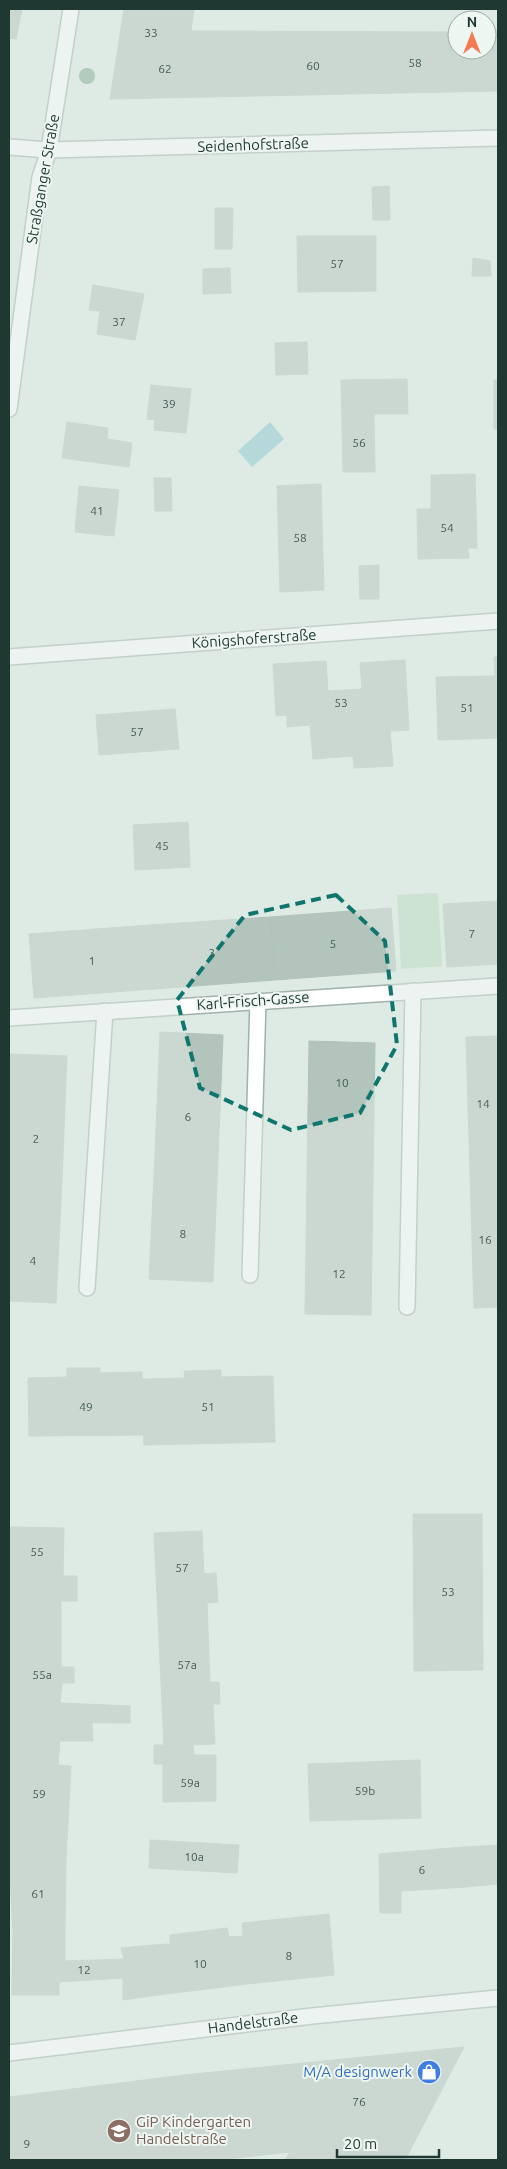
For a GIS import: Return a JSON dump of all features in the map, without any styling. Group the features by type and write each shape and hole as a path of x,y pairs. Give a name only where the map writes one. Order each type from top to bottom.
{"street":[{"name":"Straßganger Straße","path":"9,409 40,177 50,150 71,9"},
{"name":"Seidenhofstraße","path":"9,147 50,150 498,138"},
{"name":"Königshoferstraße","path":"9,657 498,621"},
{"name":"Karl-Frisch-Gasse","path":"9,1018 498,986"},
{"path":"407,1307 413,991"},
{"path":"250,1275 258,1001"},
{"path":"87,1288 106,1011"},
{"name":"Handelstraße","path":"9,2053 312,2016 498,1998"}],"highlighted area":[{"path":"336,895 385,941 397,1045 360,1113 291,1130 200,1088 177,1000 245,915"}],"green space":[{"path":"438,893 442,966 401,969 397,895"}],"water":[{"path":"270,422 284,439 252,467 238,451"}],"building":[{"path":"9,9 22,9 16,39 9,38"},
{"path":"124,9 194,9 191,31 447,32 447,60 497,60 498,30 498,91 110,99"},
{"path":"389,186 390,220 373,220 372,187"},
{"path":"215,208 233,208 232,249 215,249"},
{"path":"297,236 376,236 376,291 298,292"},
{"path":"473,258 490,261 491,276 472,276"},
{"path":"230,268 231,293 203,294 203,269"},
{"path":"93,285 144,294 135,340 97,334 100,311 89,310"},
{"path":"307,342 308,374 276,375 275,343"},
{"path":"407,379 408,414 374,414 375,472 343,472 341,380"},
{"path":"494,380 498,380 498,429 494,429"},
{"path":"151,385 191,389 186,433 154,430 155,420 147,419"},
{"path":"67,422 108,428 107,439 132,443 129,467 62,458"},
{"path":"475,474 477,548 468,548 469,558 418,559 417,509 431,509 431,475"},
{"path":"154,478 171,478 172,511 155,511"},
{"path":"321,484 324,590 280,592 277,486"},
{"path":"79,486 119,490 114,536 75,532"},
{"path":"379,565 379,599 360,599 359,566"},
{"path":"494,657 498,657 498,738 438,740 436,677 495,676"},
{"path":"405,660 409,730 390,731 393,766 354,768 353,756 313,759 310,725 287,727 287,715 276,716 273,664 326,661 328,691 362,689 360,663"},
{"path":"175,709 179,749 99,755 96,715"},
{"path":"188,822 190,867 135,870 133,825"},
{"path":"498,901 498,964 447,967 443,904"},
{"path":"391,908 396,971 275,980 270,917"},
{"path":"270,917 275,980 154,989 150,925"},
{"path":"150,925 154,989 34,998 29,934"},
{"path":"160,1032 223,1035 218,1158 155,1156"},
{"path":"498,1036 498,1171 470,1172 466,1037"},
{"path":"309,1041 375,1043 373,1179 307,1177"},
{"path":"9,1054 67,1056 62,1180 9,1177"},
{"path":"155,1156 218,1158 213,1282 149,1279"},
{"path":"498,1171 498,1307 474,1308 470,1172"},
{"path":"9,1177 62,1180 56,1303 9,1301"},
{"path":"307,1177 373,1179 371,1315 305,1314"},
{"path":"67,1368 100,1368 100,1373 142,1372 143,1435 29,1436 28,1378 67,1377"},
{"path":"221,1370 221,1377 273,1376 275,1442 144,1445 142,1379 185,1378 184,1371"},
{"path":"413,1514 482,1514 483,1670 414,1671"},
{"path":"9,1527 64,1528 63,1576 77,1576 77,1601 61,1601 61,1623 9,1623"},
{"path":"202,1531 204,1574 216,1573 218,1602 207,1603 210,1682 219,1682 220,1704 213,1704 215,1744 164,1746 154,1533"},
{"path":"9,1623 61,1623 61,1667 74,1667 74,1683 62,1683 60,1703 130,1706 130,1723 9,1722"},
{"path":"9,1722 92,1723 93,1741 60,1741 58,1765 71,1766 66,1859 9,1858"},
{"path":"154,1745 193,1745 194,1755 216,1755 216,1801 163,1802 163,1764 154,1764"},
{"path":"420,1760 421,1818 310,1821 308,1764"},
{"path":"150,1840 239,1845 237,1873 149,1868"},
{"path":"498,1845 498,1884 466,1887 464,1847"},
{"path":"464,1847 466,1887 401,1891 401,1913 380,1913 379,1854"},
{"path":"9,1858 66,1859 65,1929 13,1930"},
{"path":"329,1914 334,1975 247,1984 242,1923"},
{"path":"227,1928 229,1937 244,1936 247,1984 158,1995 153,1945 170,1944 170,1935"},
{"path":"65,1929 65,1961 124,1959 121,1948 153,1945 158,1995 123,2000 123,1978 59,1982 59,1995 12,1995 13,1930"},
{"path":"464,2047 405,2160 285,2160 290,2152 218,2160 9,2160 9,2097 184,2075"}],"place":[{"name":"M/A designwerk","path":"429,2072"},
{"name":"GiP Kindergarten Handelstraße","path":"119,2131"}]}
